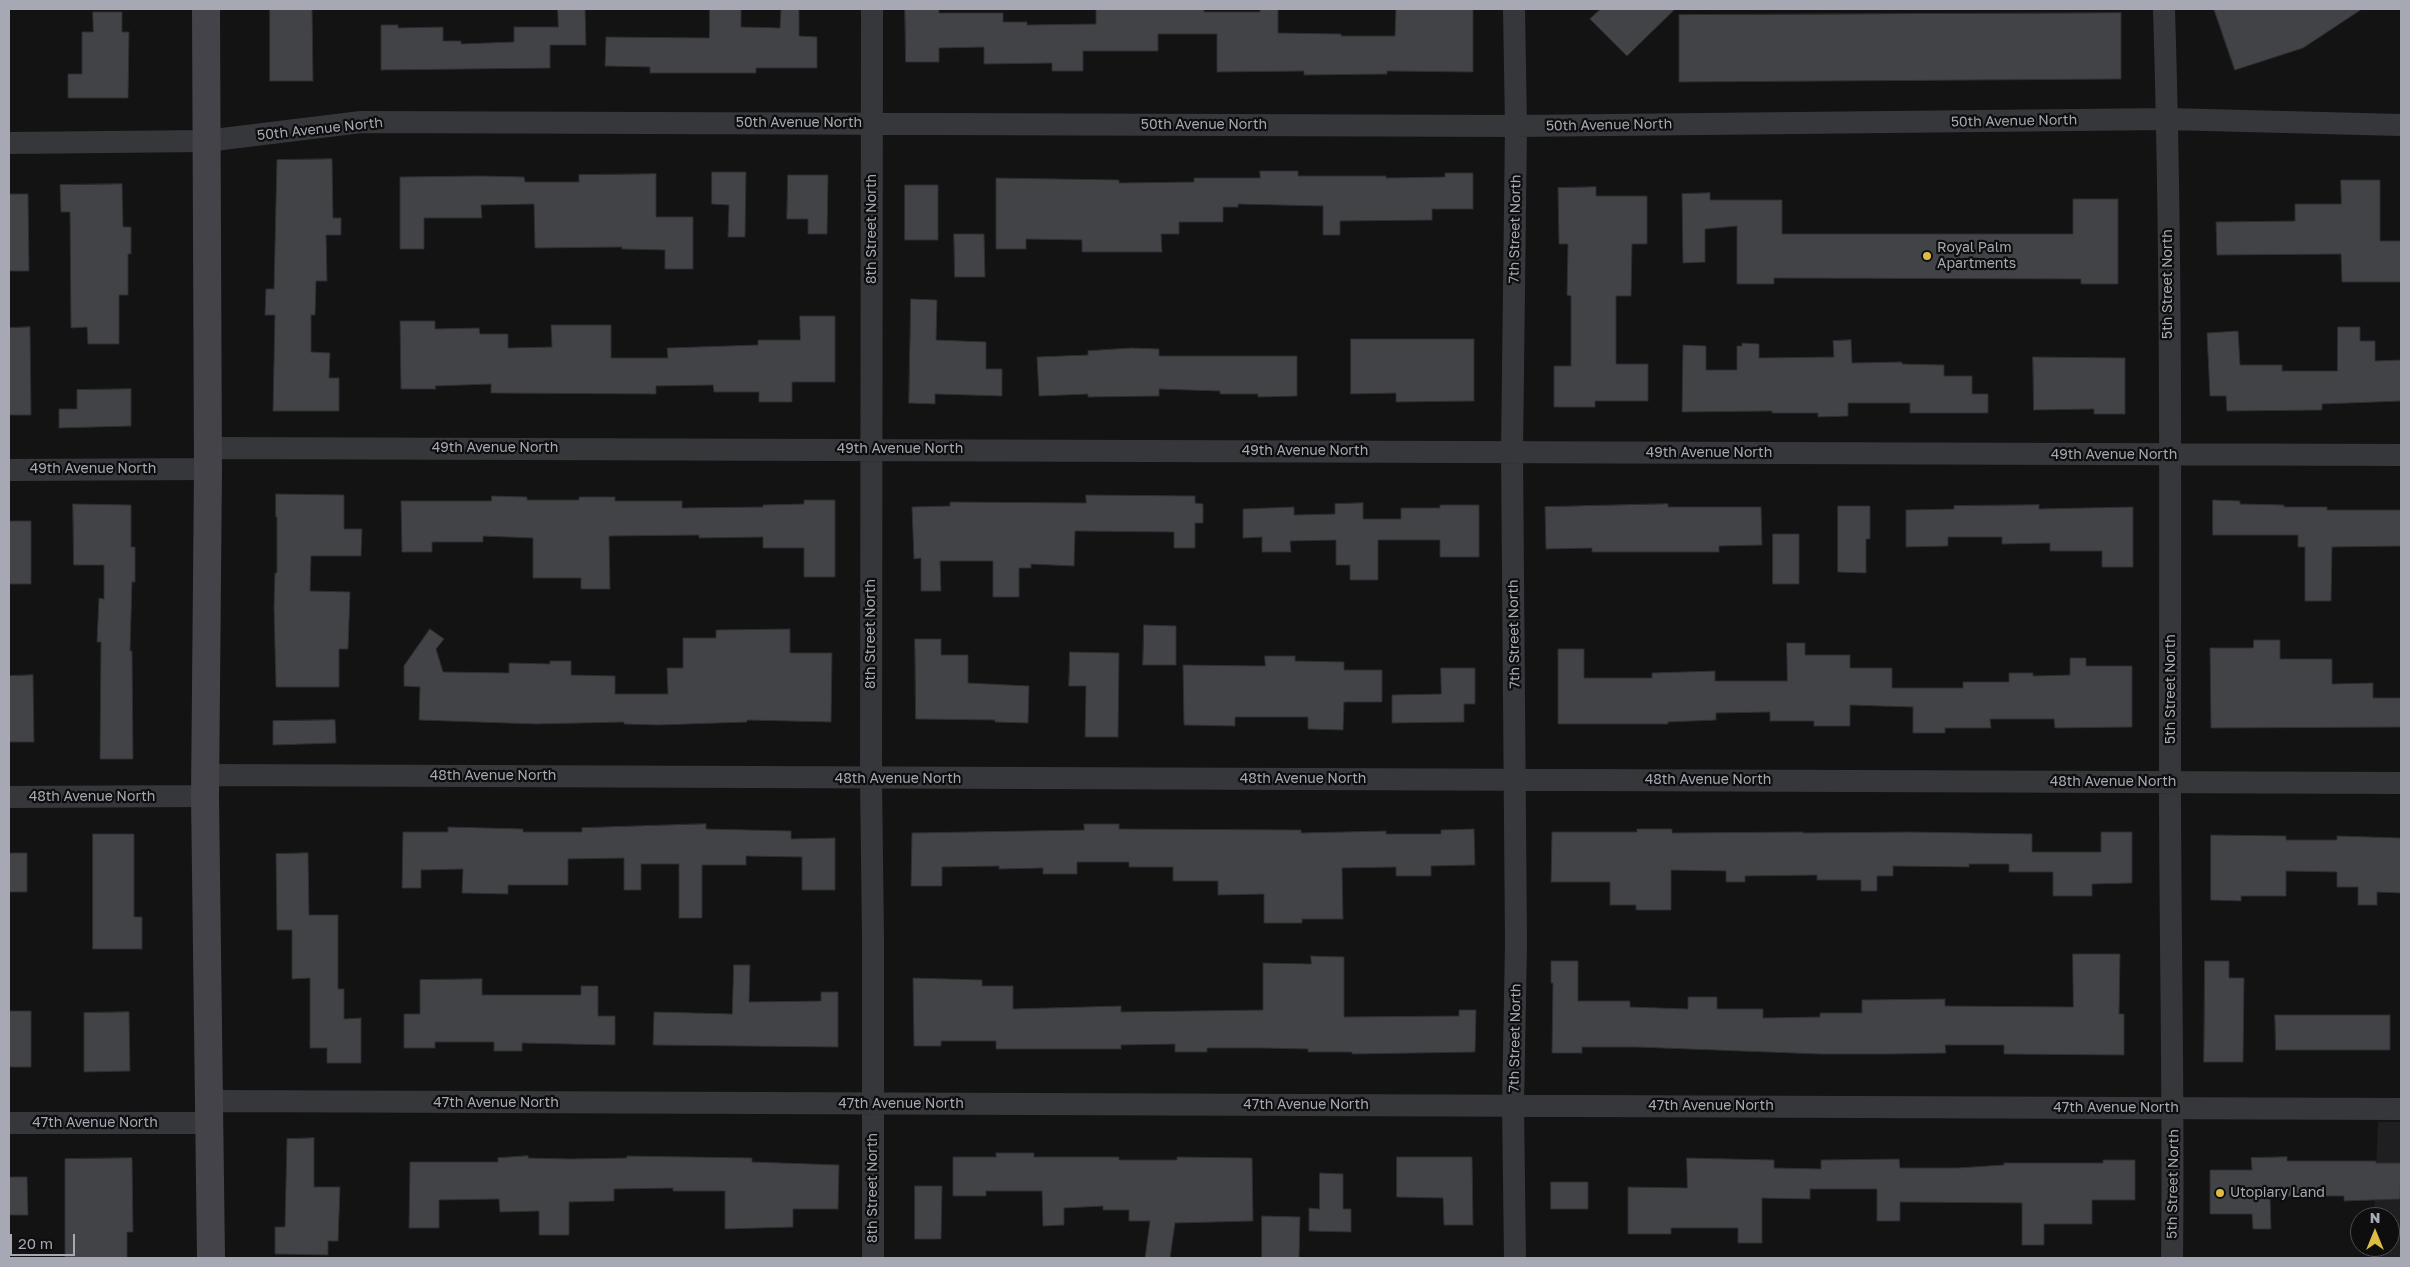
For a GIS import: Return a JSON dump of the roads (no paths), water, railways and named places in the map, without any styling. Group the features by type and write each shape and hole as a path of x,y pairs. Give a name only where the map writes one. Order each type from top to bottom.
{"main road":[{"path":"206,9 208,458 205,786 211,1258"}],"street":[{"name":"8th Street North","path":"872,9 871,779 874,1104 873,1258"},
{"name":"7th Street North","path":"1514,9 1516,126 1512,452 1516,779 1516,944 1513,1105 1515,1258"},
{"name":"5th Street North","path":"2164,9 2168,119 2170,783 2174,1108 2172,1258"},
{"name":"50th Avenue North","path":"9,143 206,142 361,122 1516,126 2168,119 2401,125"},
{"name":"49th Avenue North","path":"9,470 208,458 871,449 2401,455"},
{"name":"48th Avenue North","path":"9,797 205,786 871,779 1516,779 2401,783"},
{"name":"47th Avenue North","path":"9,1123 210,1112 874,1104 2401,1109"}],"place":[{"name":"Royal Palm Apartments","path":"1927,256"},
{"name":"Utopiary Land","path":"2220,1193"}]}
